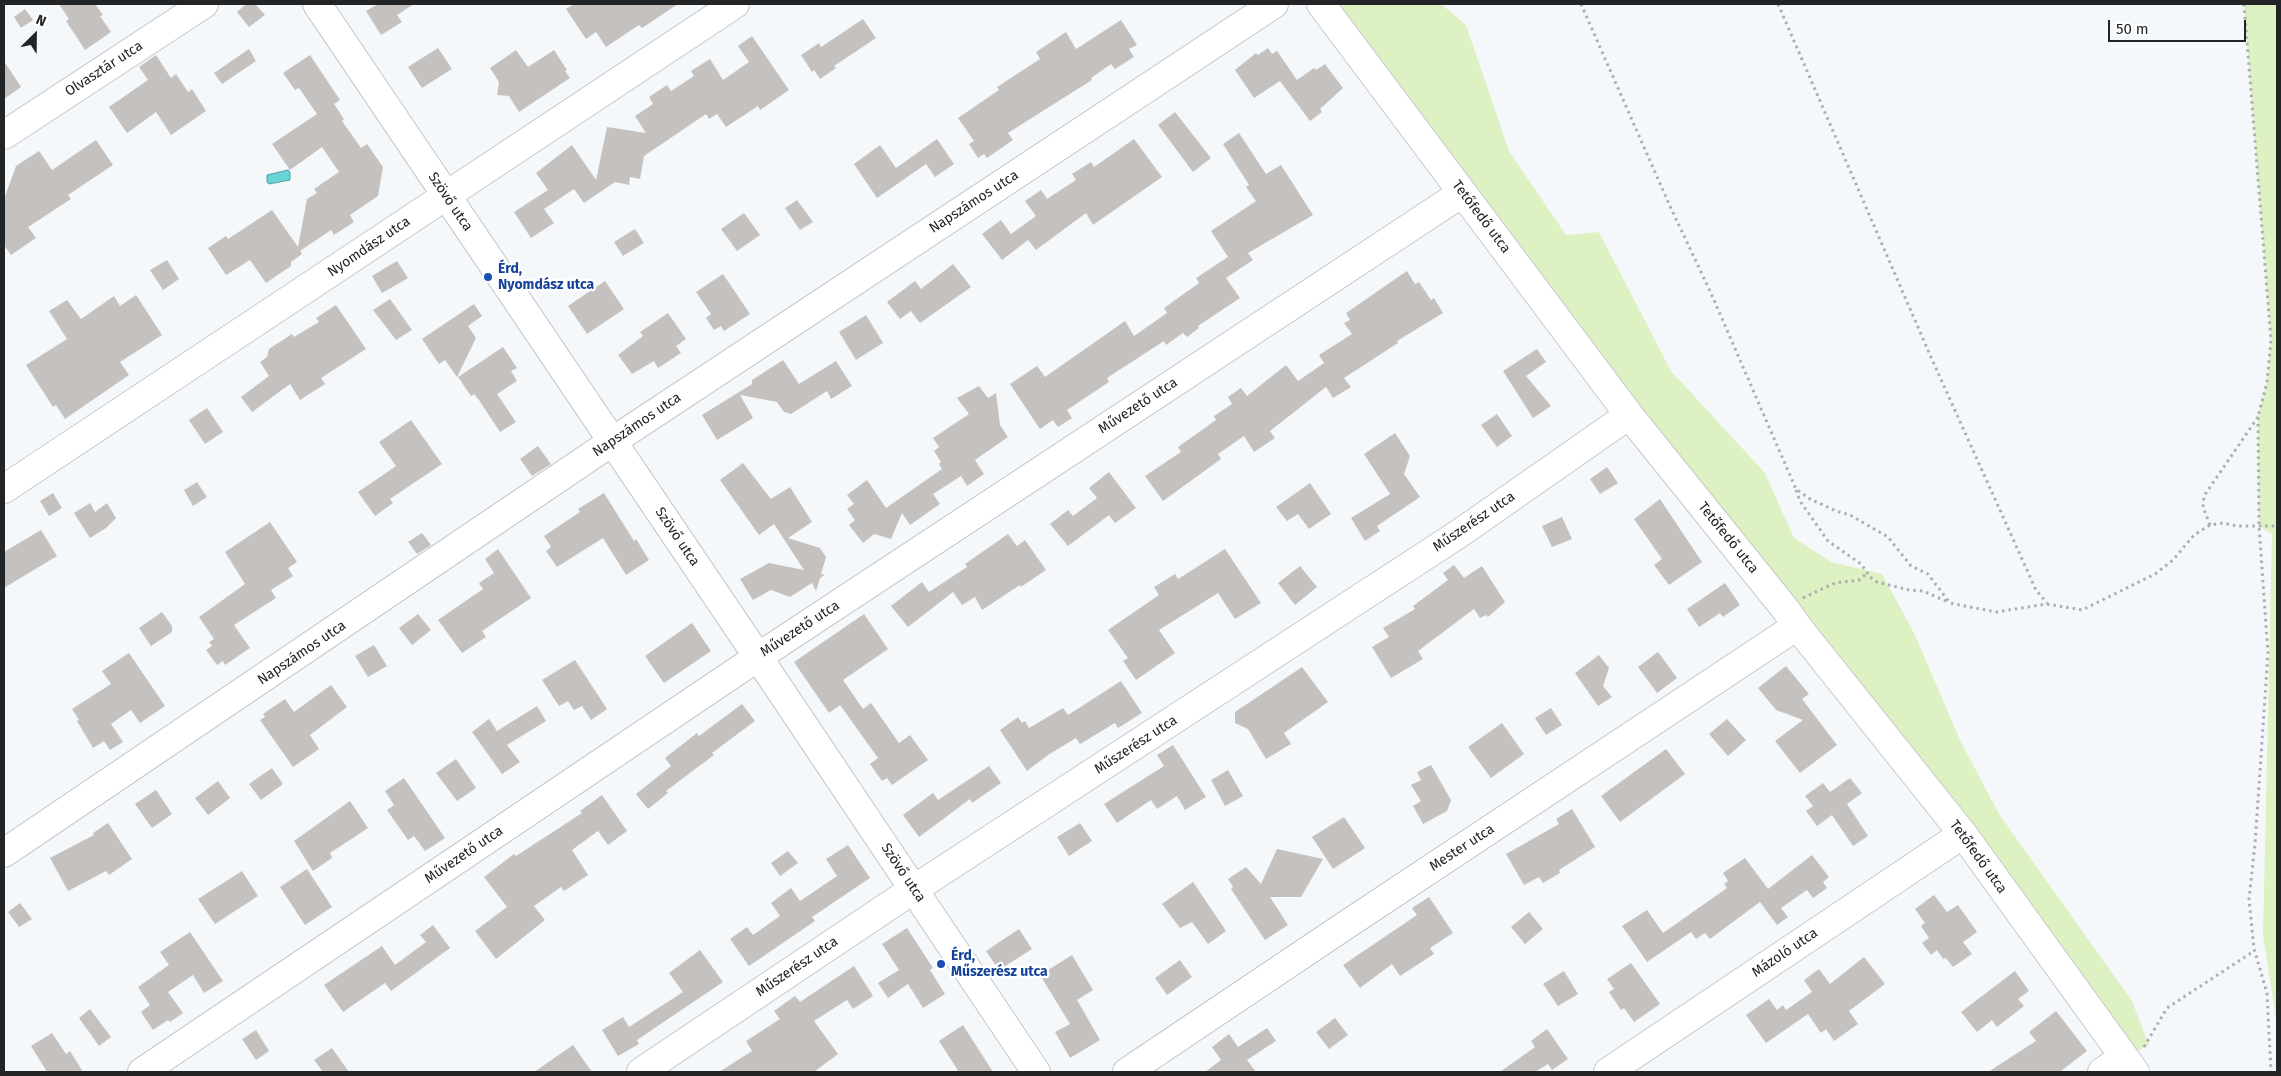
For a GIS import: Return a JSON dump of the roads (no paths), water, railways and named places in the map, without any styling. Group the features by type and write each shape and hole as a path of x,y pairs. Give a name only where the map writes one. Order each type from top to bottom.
{"street":[{"name":"Olvasztár utca","path":"4,135 204,4"},
{"name":"Szövő utca","path":"317,4 1036,1072"},
{"name":"Nyomdász utca","path":"4,489 735,4"},
{"name":"Napszámos utca","path":"4,853 612,442 1274,4"},
{"name":"Tetőfedő utca","path":"1321,4 1629,415 1963,834 2123,1067"},
{"name":"Művezető utca","path":"142,1072 758,657 1462,193"},
{"name":"Műszerész utca","path":"641,1072 914,889 1452,539 1629,415"},
{"name":"Mester utca","path":"1127,1072 1338,930 1792,618"},
{"name":"Mázoló utca","path":"1608,1072 1963,834"}],"water":[{"path":"288,170 290,172 290,180 269,184 267,182 267,175"}],"place":[{"name":"Érd, Nyomdász utca","path":"488,277"},
{"name":"Érd, Műszerész utca","path":"941,964"}]}
